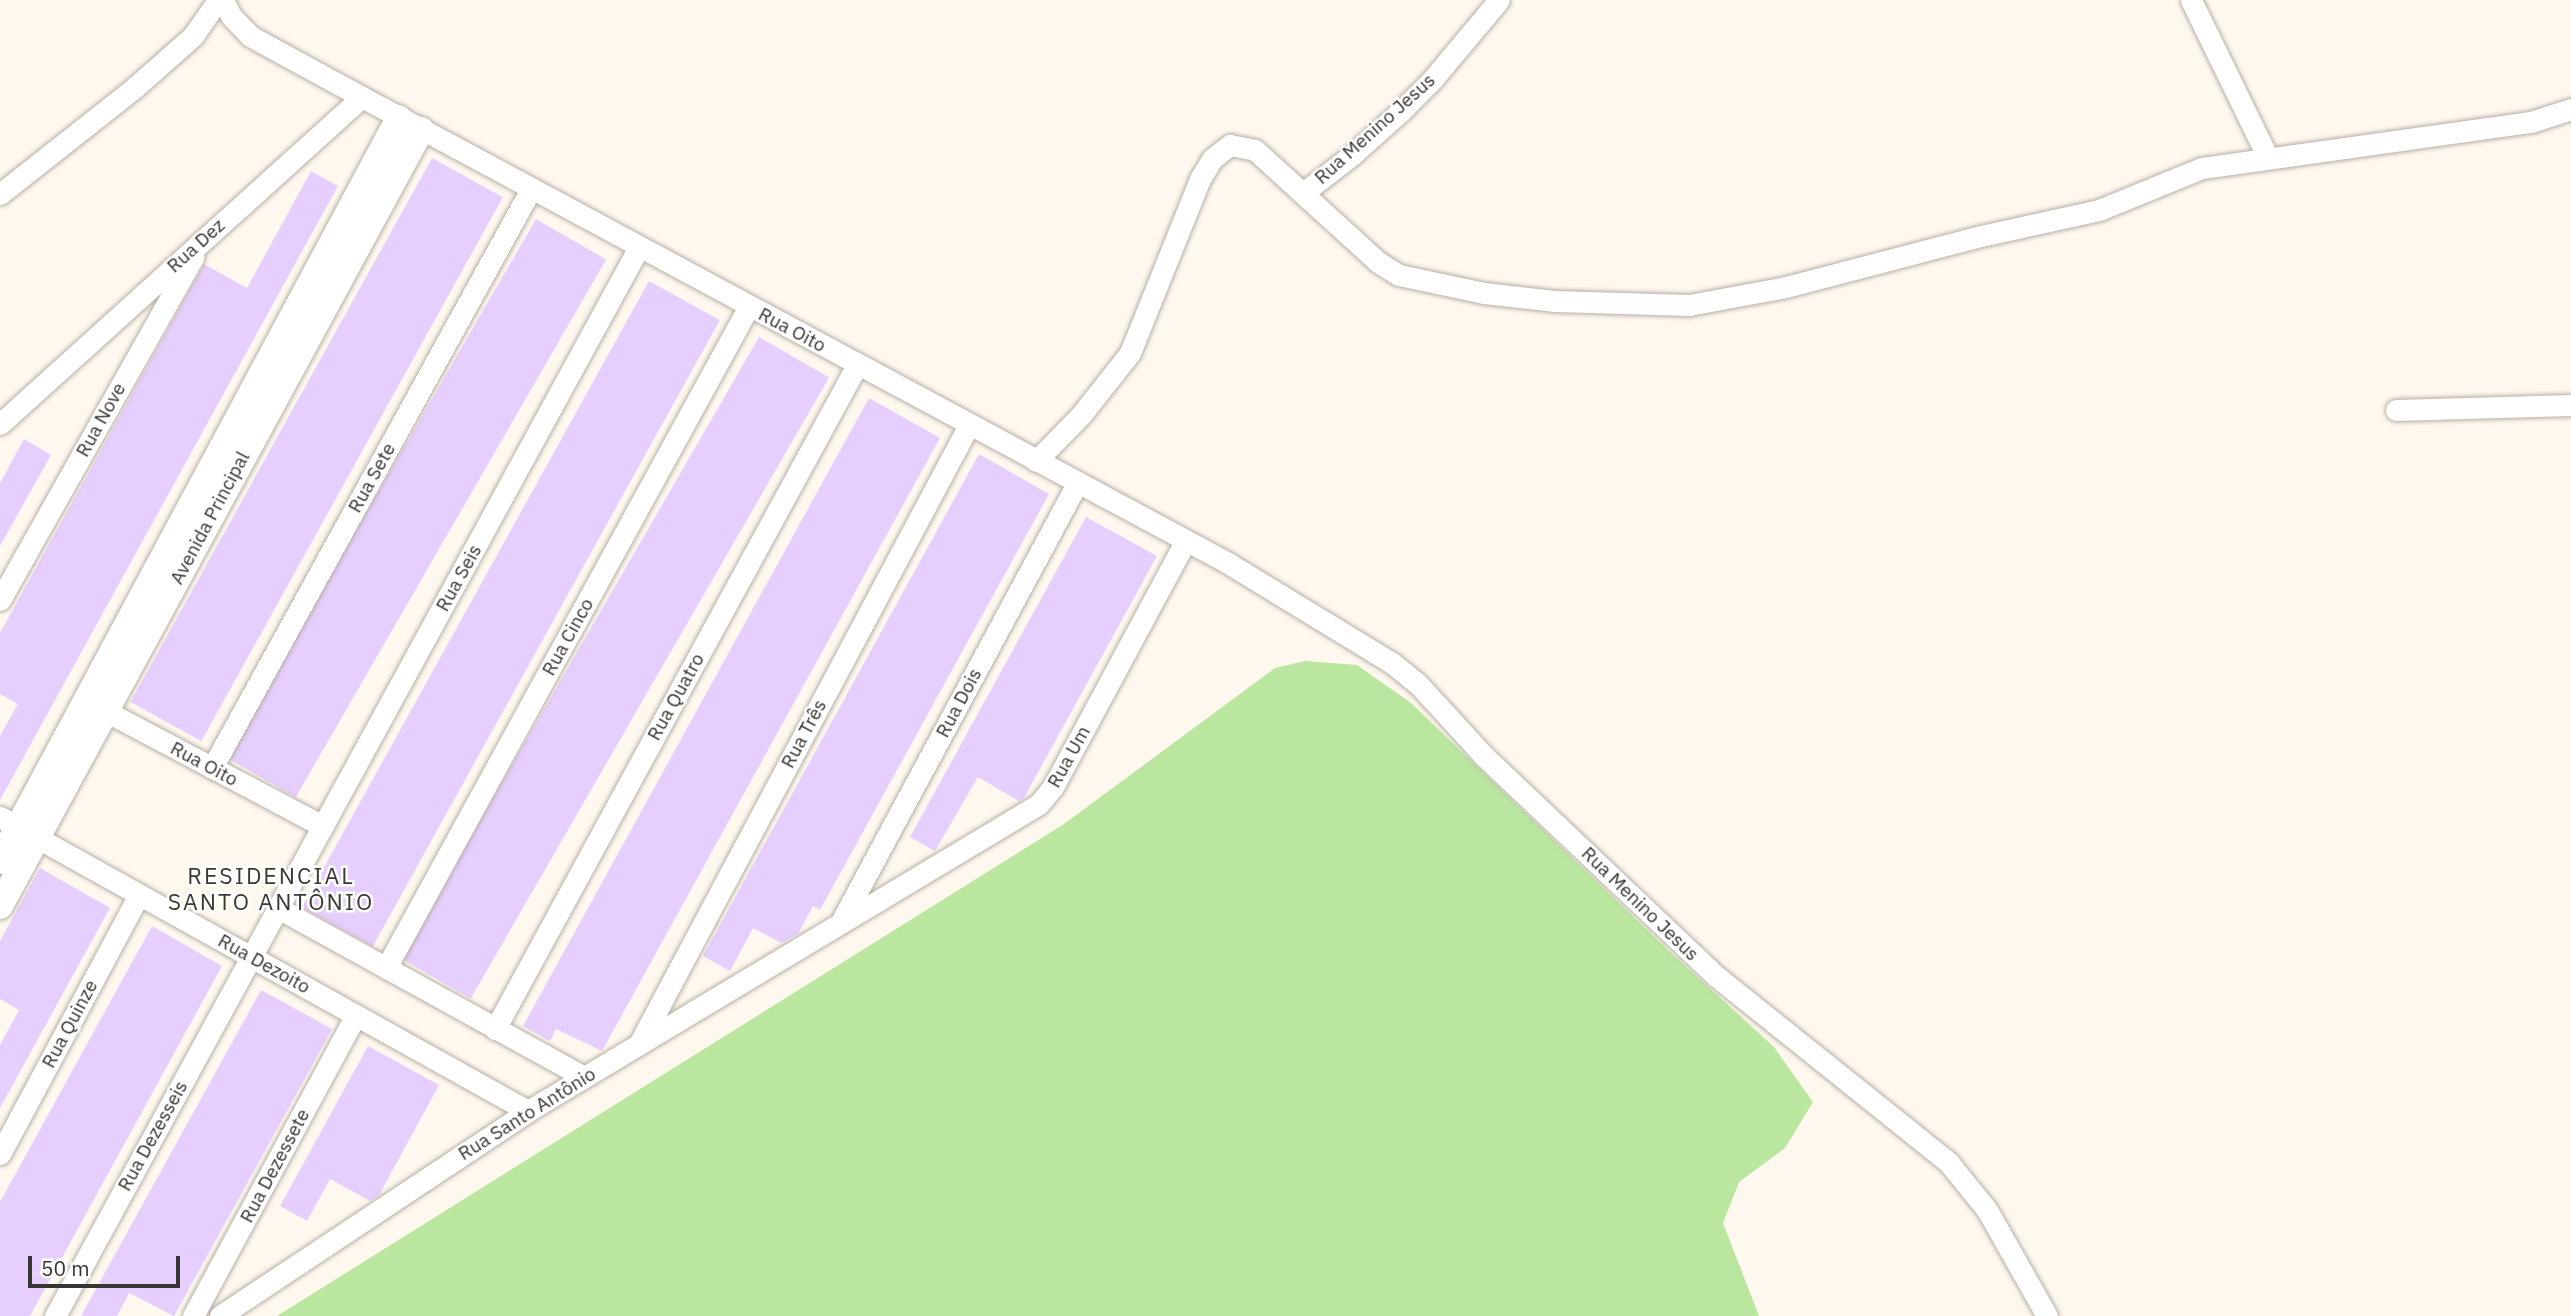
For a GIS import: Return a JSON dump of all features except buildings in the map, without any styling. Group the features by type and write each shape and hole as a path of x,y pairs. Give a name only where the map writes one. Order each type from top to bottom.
{"street":[{"path":"0,194 183,44 210,16 221,0 250,36 410,124"},
{"name":"Rua Menino Jesus","path":"1303,193 1352,155 1401,111 1432,80 1499,0"},
{"path":"2191,0 2267,156"},
{"name":"Rua Dez","path":"0,424 362,97"},
{"path":"1037,461 1081,415 1130,353 1189,202 1212,159 1230,145 1247,146 1378,262 1412,279 1554,301 1615,305 1689,304 1786,287 1981,236 2099,211 2202,168 2267,156 2532,122 2571,109"},
{"name":"Rua Oito","path":"410,124 1185,542"},
{"name":"Avenida Principal","path":"0,906 4,873 18,828 96,706 410,124"},
{"name":"Rua Sete","path":"212,768 531,189"},
{"name":"Rua Nove","path":"0,600 202,240"},
{"name":"Rua Seis","path":"251,957 639,247"},
{"name":"Rua Cinco","path":"386,968 749,306"},
{"name":"Rua Quatro","path":"495,1028 857,365"},
{"path":"2396,410 2571,405"},
{"name":"Rua Três","path":"639,1044 968,425"},
{"name":"Rua Dois","path":"841,922 1077,483"},
{"name":"Rua Menino Jesus","path":"1185,542 1269,586 1347,633 1418,684 1483,755 1659,919 1695,958 1949,1163 1987,1210 2047,1316"},
{"name":"Rua Um","path":"841,922 1039,804 1053,787 1185,542"},
{"name":"Rua Oito","path":"96,706 323,826"},
{"name":"Rua Dezoito","path":"18,828 528,1111"},
{"name":"Rua Quinze","path":"0,1154 139,895"},
{"path":"278,908 584,1077"},
{"name":"Rua Santo Antônio","path":"220,1316 528,1111 841,922"},
{"name":"Rua Dezesseis","path":"55,1316 251,957"},
{"name":"Rua Dezessete","path":"193,1316 356,1015"}],"green space":[{"path":"1305,661 1357,665 1411,703 1668,950 1774,1047 1813,1102 1785,1148 1739,1182 1723,1223 1759,1316 277,1316 1064,824 1275,668"}],"district":[{"name":"RESIDENCIAL SANTO ANTÔNIO","path":"271,888"}]}
